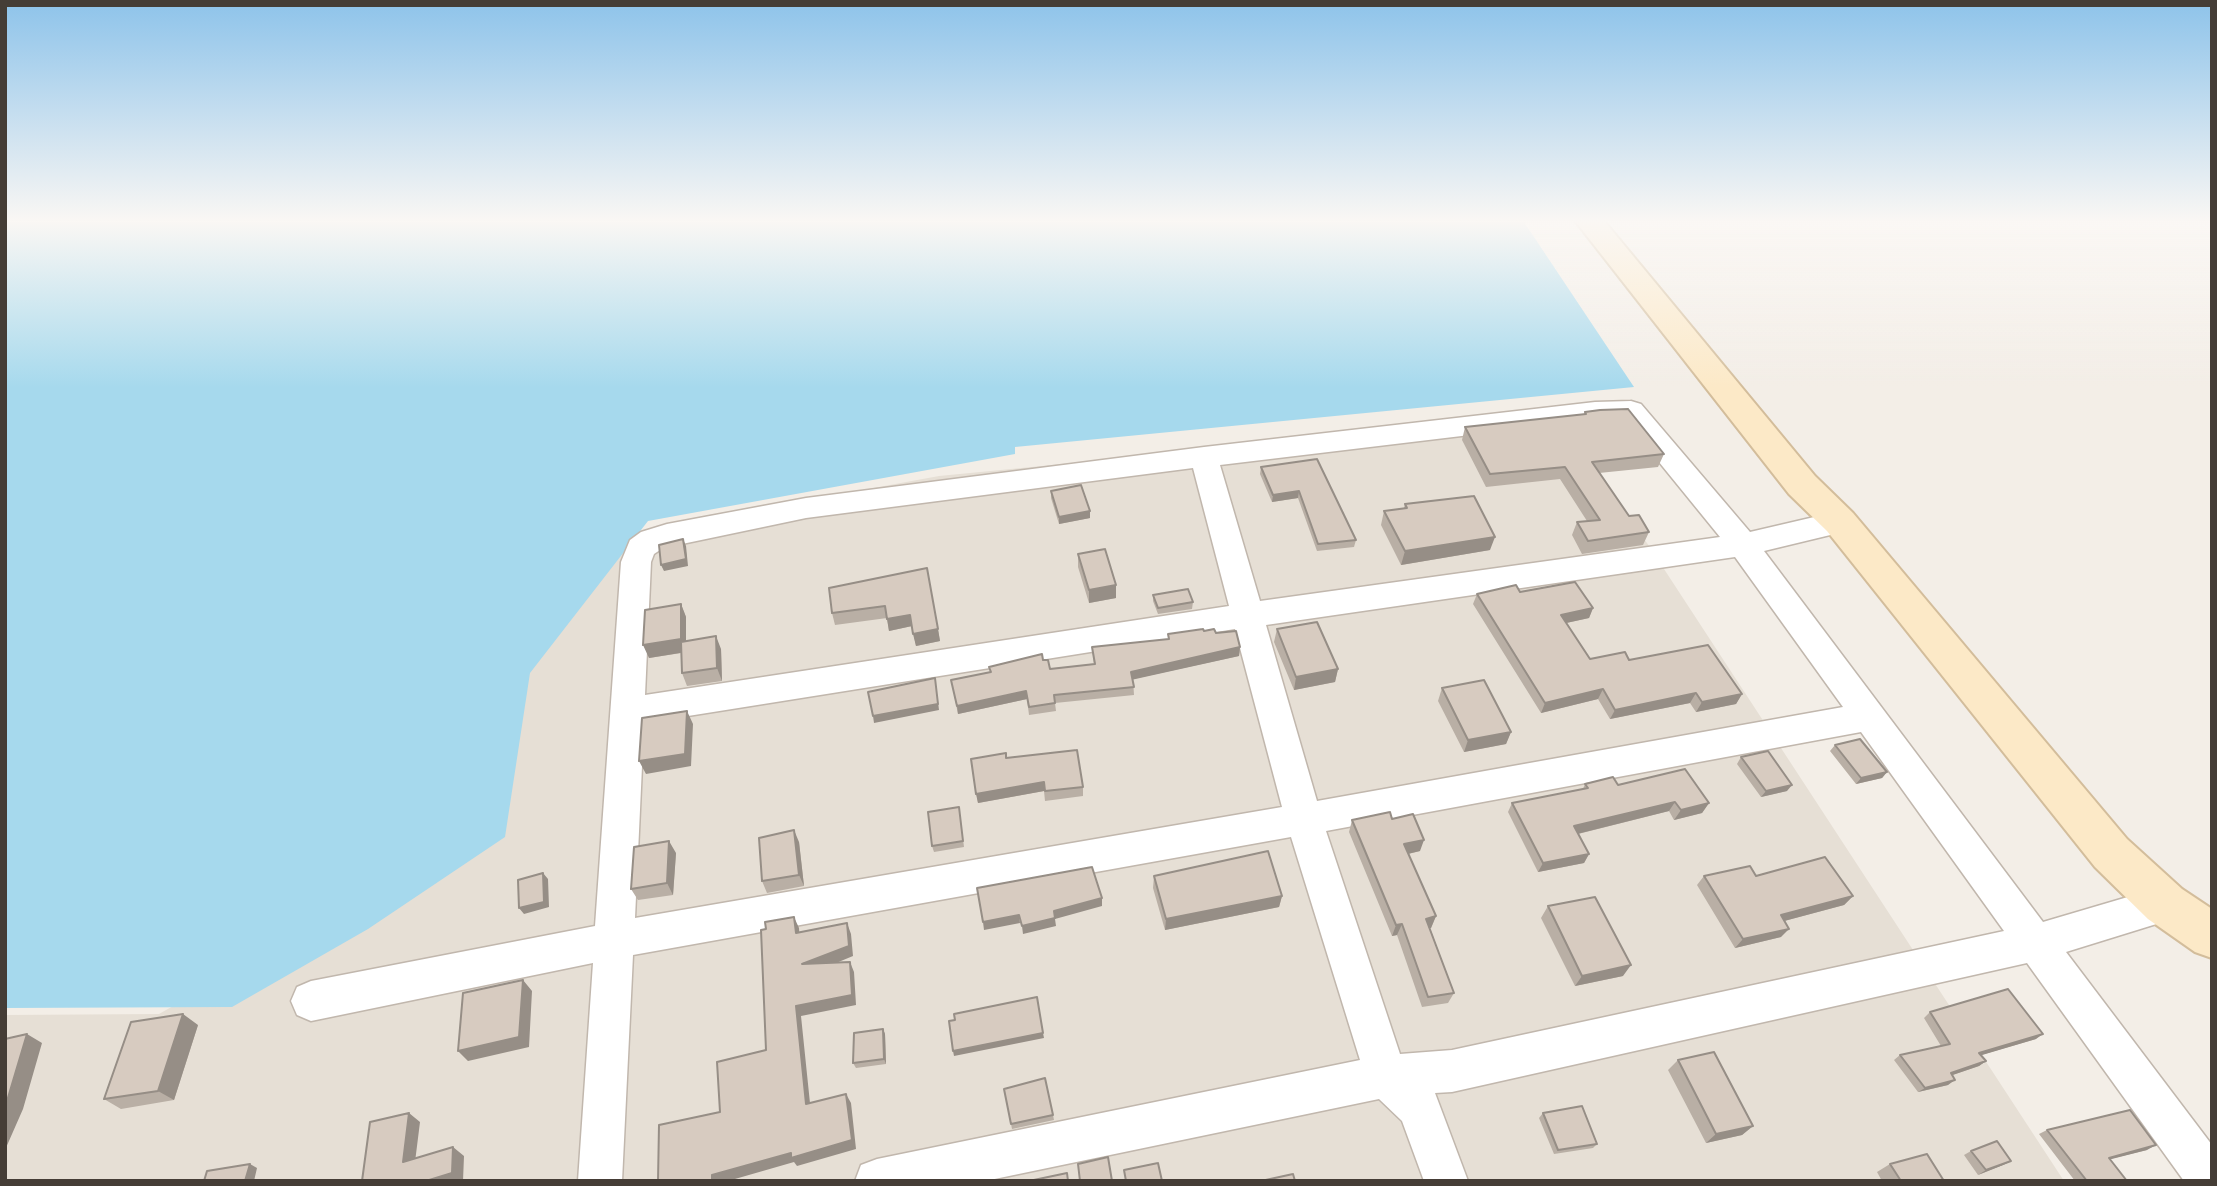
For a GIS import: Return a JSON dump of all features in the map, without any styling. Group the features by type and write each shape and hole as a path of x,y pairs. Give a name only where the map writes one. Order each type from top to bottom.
{"street":[{"path":"1635,277 1802,485 1840,522 2111,853 2165,904 2212,936"},
{"path":"600,1181 636,562 641,548 652,540 806,508 1204,457 1595,411 1631,410 1742,545 2211,1181"},
{"path":"1204,457 1304,820 1386,1076 1419,1107 1446,1181"},
{"path":"629,711 1249,614 1742,545 1840,522"},
{"path":"311,1001 616,940 1304,820 1867,717"},
{"path":"877,1181 1386,1076 1452,1072 2034,943 2165,904"}],"shaded area":[{"path":"1546,417 1647,543 2064,1181 5,1181 5,1015 159,1014 292,939 579,542 939,476"}],"water":[{"path":"5,277 1561,277 1634,387 1015,447 1015,454 648,521 530,673 505,837 368,929 232,1007 5,1008"}],"building":[{"path":"1628,409 1664,454 1592,462 1629,516 1639,515 1649,532 1588,541 1577,522 1600,520 1565,467 1490,474 1465,427 1586,414 1585,412 1600,410"},
{"path":"1317,459 1356,540 1318,544 1299,491 1273,495 1261,467"},
{"path":"1081,485 1090,511 1059,517 1051,491"},
{"path":"1474,496 1495,537 1405,551 1384,511 1407,508 1405,504"},
{"path":"683,539 686,559 661,565 659,545"},
{"path":"1105,549 1116,585 1089,590 1078,554"},
{"path":"927,568 938,629 913,634 910,615 887,619 885,606 832,613 829,588"},
{"path":"1575,582 1593,608 1561,615 1590,659 1625,652 1629,660 1708,645 1742,694 1702,702 1696,693 1615,710 1603,689 1545,703 1477,594 1516,585 1520,592"},
{"path":"1188,589 1193,602 1158,608 1153,595"},
{"path":"681,604 681,639 643,645 645,610"},
{"path":"1317,622 1338,669 1296,677 1277,629"},
{"path":"1214,629 1216,633 1236,631 1240,647 1131,672 1134,687 1054,695 1055,703 1029,707 1026,691 957,706 951,680 991,672 989,667 1042,654 1043,660 1048,660 1050,669 1095,664 1092,647 1169,639 1168,634"},
{"path":"716,636 717,668 682,673 681,642"},
{"path":"935,678 938,704 873,716 868,692"},
{"path":"1484,680 1511,732 1468,740 1442,688"},
{"path":"687,711 685,754 639,761 642,718"},
{"path":"1860,739 1887,772 1861,778 1835,745"},
{"path":"1077,750 1083,787 1045,791 1044,782 976,794 971,759 1006,753 1006,758"},
{"path":"1768,751 1792,785 1766,791 1741,757"},
{"path":"1685,769 1709,803 1681,810 1675,802 1574,826 1589,854 1543,863 1512,803 1588,788 1585,784 1613,777 1618,785"},
{"path":"959,807 963,841 932,846 928,812"},
{"path":"1390,812 1392,819 1413,814 1424,840 1404,844 1436,916 1426,919 1454,993 1428,997 1402,924 1396,925 1352,820"},
{"path":"794,830 799,875 762,881 759,838"},
{"path":"669,841 667,883 631,889 634,847"},
{"path":"1268,851 1282,896 1166,919 1154,876"},
{"path":"1825,857 1853,896 1781,915 1789,929 1743,939 1704,876 1750,866 1756,876"},
{"path":"1092,867 1102,898 1054,911 1055,918 1022,926 1019,915 983,922 977,888"},
{"path":"543,873 544,902 519,908 518,880"},
{"path":"1595,897 1631,965 1582,976 1548,906"},
{"path":"794,917 796,933 847,923 849,946 802,964 850,962 852,995 796,1006 806,1104 846,1094 852,1140 791,1158 791,1153 712,1175 712,1181 658,1181 659,1125 720,1112 717,1062 766,1050 761,930 766,929 765,922"},
{"path":"523,980 519,1037 458,1051 463,993"},
{"path":"2008,989 2043,1034 1979,1053 1986,1061 1951,1073 1955,1080 1925,1088 1900,1055 1950,1044 1930,1012"},
{"path":"1037,997 1043,1033 953,1051 949,1021 955,1020 954,1014"},
{"path":"183,1014 158,1091 104,1099 131,1022"},
{"path":"883,1029 884,1059 853,1063 854,1033"},
{"path":"27,1034 7,1101 5,1105 5,1039"},
{"path":"1714,1052 1753,1126 1716,1134 1678,1060"},
{"path":"1045,1078 1053,1115 1011,1124 1004,1089"},
{"path":"1582,1106 1597,1144 1558,1150 1543,1113"},
{"path":"2130,1110 2156,1145 2109,1158 2127,1181 2087,1181 2047,1130"},
{"path":"409,1113 403,1162 453,1147 452,1173 426,1181 362,1181 370,1122"},
{"path":"1997,1141 2011,1161 1986,1170 1971,1151"},
{"path":"1927,1154 1944,1181 1901,1181 1890,1164"},
{"path":"1108,1157 1112,1181 1080,1181 1078,1164"},
{"path":"1158,1163 1162,1181 1126,1181 1124,1170"},
{"path":"250,1164 245,1181 204,1181 207,1171"},
{"path":"1067,1173 1068,1181 1029,1181"},
{"path":"1293,1174 1295,1181 1261,1181"}]}
